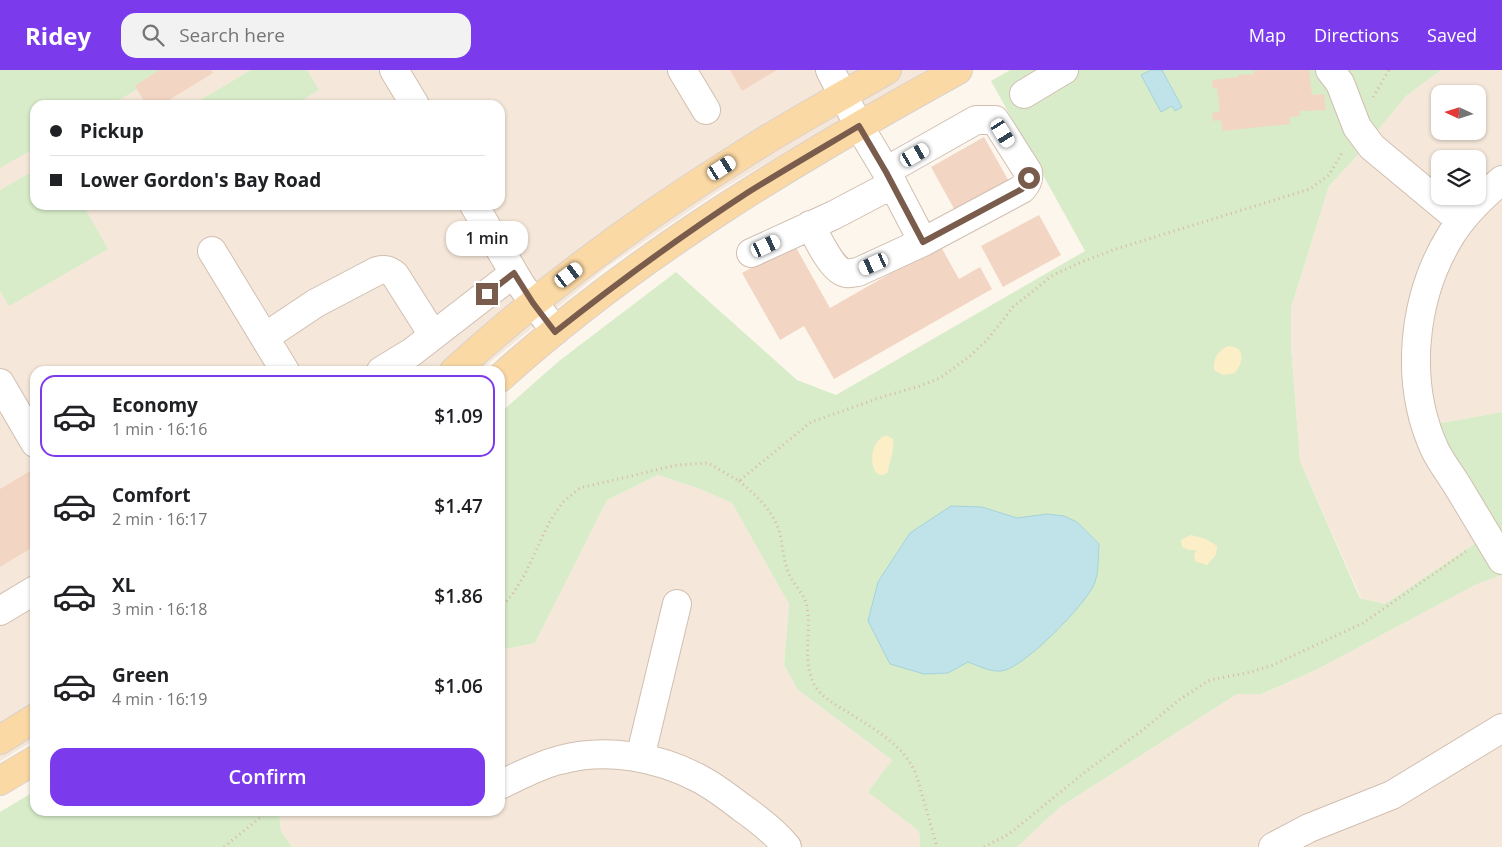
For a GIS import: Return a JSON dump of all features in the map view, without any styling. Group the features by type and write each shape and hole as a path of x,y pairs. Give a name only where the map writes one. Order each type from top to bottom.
{"main road":[{"path":"460,366 533,303 611,244 690,188 783,130 887,70"},
{"path":"505,374 626,277 693,229 748,193 859,126 958,70"},
{"path":"0,740 30,721"},
{"path":"0,781 30,763"}],"street":[{"path":"394,70 412,100"},
{"path":"682,70 706,110"},
{"path":"830,70 923,242"},
{"path":"1024,94 1064,70"},
{"path":"1330,70 1340,83 1357,126 1372,147 1461,221"},
{"path":"751,253 810,225 890,178 976,120 995,120 1028,172 1027,184 1022,189 923,242 858,272 846,273 839,271 810,225"},
{"path":"1502,180 1461,221 1442,252 1425,294 1416,348 1416,374 1424,418 1435,450 1502,560"},
{"path":"477,210 533,303 555,332"},
{"path":"212,251 282,366"},
{"path":"265,337 316,303 377,270 383,269 390,270 395,275 433,335"},
{"path":"389,366 412,352 514,273"},
{"path":"0,383 30,434"},
{"path":"0,611 30,593"},
{"path":"640,758 677,604"},
{"path":"1273,847 1309,828 1392,795 1502,728"},
{"path":"505,783 559,760 576,756 617,755 640,758 680,770 711,786 762,822 787,847"}],"path":[{"path":"739,481 811,422 920,386 948,372 987,340 1013,307 1054,275 1116,249 1310,189 1329,175 1389,70"},
{"path":"505,603 525,574 550,521 563,502 580,488 677,465 708,463 739,481 758,498 773,517 781,536 788,572 807,606 806,653 814,684 823,696 875,729 907,757 914,766 937,847"},
{"path":"984,847 1009,834 1085,772 1144,729 1179,700 1204,684 1220,677 1250,672 1273,665 1363,623 1488,536"},
{"path":"224,847 262,816"}],"shaded area":[{"path":"0,70 926,70 717,192 607,267 485,366 30,366 30,743 0,761"},
{"path":"1441,70 1502,70 1502,412 1425,426 1486,536 1385,604 1361,598 1300,461 1291,346 1291,308 1329,186 1355,158 1406,96"},
{"path":"658,475 700,489 732,503 789,604 784,665 798,690 892,760 869,792 919,831 920,847 292,847 281,831 280,816 505,816 505,649 535,643 607,500"},
{"path":"1502,575 1502,847 1017,847 1060,807 1237,694 1263,694 1318,669 1475,585"}],"green space":[{"path":"0,70 171,70 119,100 30,100 30,151 0,168"},
{"path":"251,70 307,70 319,90 302,100 202,99"},
{"path":"1010,70 1441,70 1406,96 1355,158 1329,186 1291,308 1291,346 1300,461 1360,598 1385,604 1486,536 1425,426 1502,412 1502,575 1475,585 1318,669 1262,694 1237,694 1060,807 1017,847 920,847 919,831 868,792 892,760 798,690 784,665 789,604 732,503 700,489 658,475 607,500 535,643 505,649 505,409 559,361 676,272 797,380 836,395 1085,251 991,81"},
{"path":"30,173 30,210 86,210 108,249 9,306 0,291 0,190"},
{"path":"30,794 30,816 280,816 281,831 292,847 0,847 0,812"}],"sand":[{"path":"1228,346 1238,349 1242,355 1235,373 1223,375 1214,370 1214,362 1221,350"},
{"path":"884,436 893,439 893,451 888,472 882,475 874,470 872,456 878,441"},
{"path":"1191,535 1206,539 1217,546 1216,555 1207,565 1195,561 1194,555 1196,550 1182,547 1181,540"}],"water":[{"path":"1151,70 1162,70 1182,107 1175,111 1172,106 1161,112 1141,75"},
{"path":"951,506 982,507 1017,518 1047,514 1064,516 1077,522 1099,544 1097,573 1090,592 1053,634 1024,660 1011,668 993,671 968,662 948,673 924,674 890,664 868,621 878,582 910,533"}],"building":[{"path":"159,70 211,70 213,73 169,100 143,100 135,86"},
{"path":"730,70 777,70 742,91"},
{"path":"1309,70 1312,95 1324,94 1326,110 1299,111 1300,116 1290,117 1290,124 1222,131 1221,120 1213,121 1212,113 1220,112 1217,88 1213,88 1212,80 1254,74 1254,71"},
{"path":"984,137 1011,185 958,216 931,167"},
{"path":"1039,215 1061,255 1003,287 981,246"},
{"path":"794,244 830,308 940,245 959,279 980,267 992,289 834,379 804,326 780,340 742,273"},
{"path":"30,471 30,549 0,567 0,489"}],"route":[{"path":"487,294 514,273 533,303 555,332 693,229 809,155 859,126 923,242 1022,189 1027,184 1029,178"}]}
